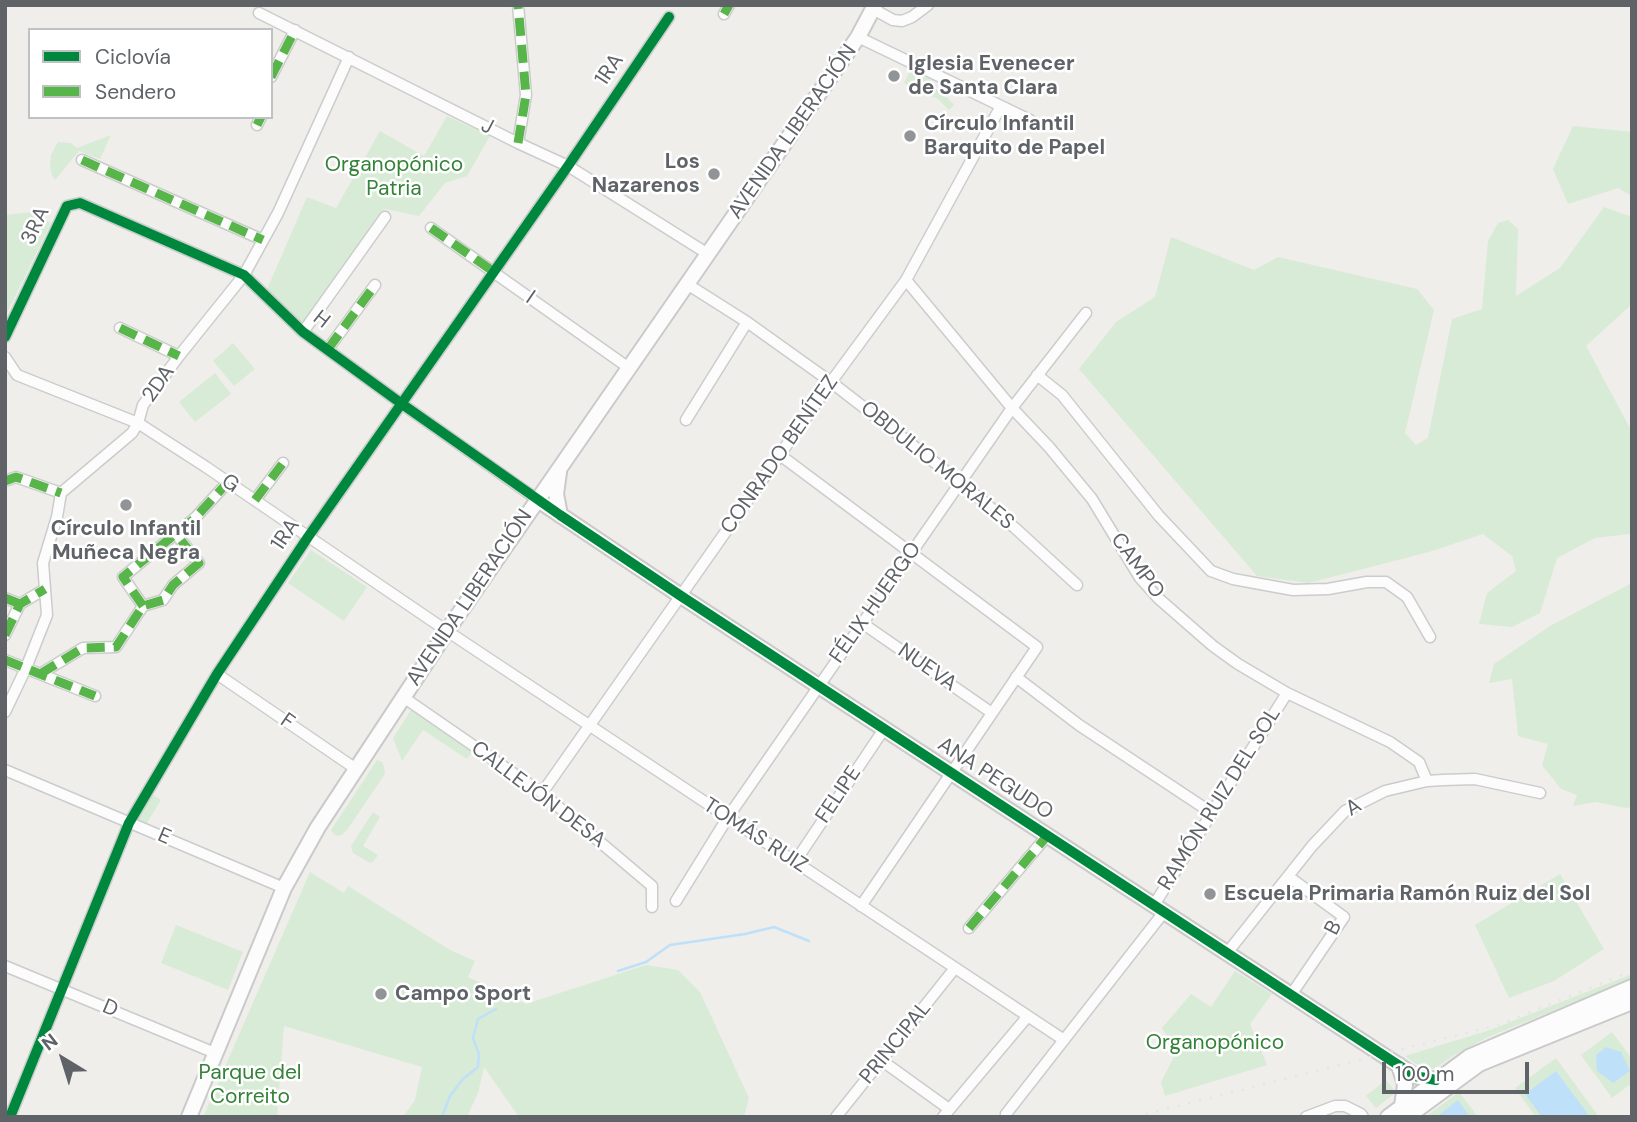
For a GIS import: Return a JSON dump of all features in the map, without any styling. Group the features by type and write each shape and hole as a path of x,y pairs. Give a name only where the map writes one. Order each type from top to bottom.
{"main road":[{"name":"AVENIDA LIBERACIÓN","path":"189,1117 284,888 318,827 447,631 858,37 874,7"},
{"path":"560,468 555,494 560,515"},
{"name":"ANA PEGUDO","path":"538,500 1415,1076 1436,1080 1459,1078"},
{"path":"1408,1111 1421,1091 1468,1057 1632,987"},
{"path":"1388,1117 1408,1111 1479,1064 1632,1002"},
{"path":"1399,1065 1408,1111"},
{"path":"1415,1076 1421,1091"}],"street":[{"path":"518,5 526,95 518,143"},
{"path":"874,7 893,20 902,21 928,5"},
{"name":"J","path":"259,13 568,166 708,254"},
{"name":"1RA","path":"10,1117 129,823 217,674 308,537 669,17"},
{"path":"273,73 295,30"},
{"path":"858,37 1030,120"},
{"name":"2DA","path":"61,494 132,433 143,405 244,275 278,213 349,57"},
{"name":"CONRADO BENÍTEZ","path":"542,793 831,382 906,280 1001,106"},
{"path":"82,160 263,240"},
{"name":"H","path":"67,206 80,203 244,275 303,332 538,500"},
{"name":"3RA","path":"5,337 67,206"},
{"path":"303,332 385,217"},
{"name":"I","path":"431,229 629,368"},
{"name":"CAMPO","path":"906,280 1092,499 1140,578 1158,598 1238,664 1287,693 1391,742 1419,762 1427,781"},
{"name":"OBDULIO MORALES","path":"687,284 747,322 831,382 960,482 1077,585"},
{"path":"328,349 375,285"},
{"name":"FÉLIX HUERGO","path":"676,901 728,817 911,552 1012,408 1086,313"},
{"path":"686,420 747,322"},
{"path":"120,328 179,356"},
{"name":"G","path":"5,357 17,375 138,423 447,631"},
{"path":"1037,375 1062,396 1159,516 1211,571 1233,579 1293,590 1386,582 1407,597 1430,638"},
{"path":"780,455 1037,647 861,906"},
{"path":"255,500 283,463"},
{"path":"5,481 16,477 61,494 43,563 47,615 5,712"},
{"path":"143,607 123,577 196,517 228,482"},
{"path":"40,674 83,648 116,647 143,607 163,600 173,585 199,564 176,534"},
{"path":"5,635 20,604 45,589"},
{"path":"5,598 20,604"},
{"name":"NUEVA","path":"862,623 992,713"},
{"name":"TOMÁS RUIZ","path":"447,631 1064,1040"},
{"path":"5,660 95,696"},
{"name":"F","path":"217,674 356,769"},
{"path":"1016,677 1079,725 1212,813"},
{"name":"RAMÓN RUIZ DEL SOL","path":"1006,1114 1064,1040 1159,909 1212,813 1287,693"},
{"name":"CALLEJÓN DESA","path":"403,697 542,793 652,886 652,907"},
{"name":"FELIPE","path":"795,862 884,729"},
{"name":"E","path":"5,770 284,888"},
{"name":"A","path":"1227,953 1312,846 1345,811 1385,791 1427,781 1475,779 1540,793"},
{"path":"969,928 1047,835"},
{"name":"B","path":"1289,877 1344,917 1291,995"},
{"name":"D","path":"5,966 215,1053"},
{"name":"PRINCIPAL","path":"836,1117 955,968"},
{"path":"881,1060 946,1113 1028,1016"},
{"path":"1306,1117 1335,1106 1345,1106 1363,1117"}],"green space":[{"path":"911,69 931,79 933,88 943,93 954,105 949,110 938,99 904,83"},
{"name":"Organopónico Patria","path":"447,116 490,136 467,176 445,183 419,216 385,209 302,324 265,294 307,197 336,208 380,131 424,156"},
{"path":"1573,126 1632,132 1632,196 1618,188 1568,204 1553,169"},
{"path":"111,135 100,159 79,151 55,180 50,167 51,155 58,142 71,143 77,148"},
{"path":"1604,207 1632,217 1632,304 1586,346 1632,432 1632,537 1630,534 1595,538 1557,558 1540,613 1512,627 1479,624 1487,593 1516,571 1512,556 1483,534 1429,552 1308,583 1257,576 1079,369 1116,322 1155,297 1171,237 1254,270 1278,257 1417,289 1434,310 1405,433 1416,445 1428,438 1452,319 1482,309 1488,241 1498,223 1508,220 1518,229 1516,296 1560,268"},
{"path":"32,212 51,223 5,317 5,215"},
{"path":"233,343 255,369 234,386 213,361"},
{"path":"215,373 231,394 195,422 179,402"},
{"path":"311,550 367,587 344,621 288,583"},
{"path":"1632,581 1632,807 1596,802 1573,806 1577,795 1561,789 1542,765 1548,744 1518,736 1512,679 1489,683 1494,664 1550,626"},
{"path":"411,710 472,752 467,759 423,730 402,761 393,738"},
{"path":"377,760 382,762 385,774 347,830 338,836 334,834 331,830"},
{"path":"153,795 161,800 147,823 138,820"},
{"path":"373,812 380,817 363,846 378,855 370,863 353,853 351,846"},
{"name":"Campo Sport","path":"310,872 344,893 348,886 450,950 475,961 468,977 526,1004 646,965 678,970 700,992 749,1098 744,1117 519,1117 484,1067 478,1093 467,1117 403,1117 415,1100 422,1067 284,1026 277,1117 203,1117"},
{"path":"1560,874 1604,949 1554,981 1509,998 1475,925"},
{"path":"176,925 243,952 228,990 161,963"},
{"name":"Organopónico","path":"1235,971 1272,994 1250,1024 1267,1065 1165,1096 1161,1082 1177,1051 1162,1028 1191,994 1211,1007"},
{"path":"1632,974 1632,979 1488,1037 1434,1069 1416,1064 1405,1056 1490,1030"},
{"path":"1612,1032 1632,1059 1632,1083 1612,1098 1581,1055"},
{"path":"1556,1058 1599,1117 1536,1117 1515,1088"},
{"path":"1386,1080 1396,1092 1376,1108 1366,1096"},
{"path":"1459,1092 1478,1117 1429,1117 1428,1115"}],"water":[{"path":"1606,1047 1621,1052 1630,1071 1613,1083 1597,1071 1596,1055"},
{"path":"1556,1071 1590,1117 1542,1117 1525,1094"},
{"path":"1458,1100 1470,1117 1436,1117"}],"waterway":[{"path":"618,971 646,962 670,945 774,927 809,941"},
{"path":"442,1117 450,1096 463,1079 478,1067 479,1054 473,1038 478,1019 496,1009"}],"railway":[{"path":"1135,1117 1501,1024 1632,971"}],"marked path":[{"path":"518,5 526,95 518,143"},
{"path":"724,14 729,5"},
{"path":"273,73 295,30"},
{"path":"257,125 260,119"},
{"path":"82,160 263,240"},
{"path":"431,228 494,272"},
{"path":"328,349 375,285"},
{"path":"120,328 179,356"},
{"path":"255,500 283,463"},
{"path":"5,481 16,477 61,493"},
{"path":"143,606 123,577 196,517 228,482"},
{"path":"40,674 83,648 116,647 143,606 163,600 173,585 199,563 176,534"},
{"path":"5,635 20,604 45,589"},
{"path":"5,598 20,604"},
{"path":"5,660 95,696"},
{"path":"969,928 1047,836"}],"cycle path":[{"path":"10,1117 129,823 217,674 308,537 669,17"},
{"path":"5,337 67,206 80,203 244,275 303,332 560,515 1415,1076 1436,1080"}],"place":[{"name":"Iglesia Evenecer de Santa Clara","path":"894,76"},
{"name":"Círculo Infantil Barquito de Papel","path":"910,136"},
{"name":"Los Nazarenos","path":"714,174"},
{"name":"Círculo Infantil Muñeca Negra","path":"126,505"},
{"name":"Escuela Primaria Ramón Ruiz del Sol","path":"1210,894"},
{"name":"Campo Sport","path":"381,994"}],"park label":[{"name":"Parque del Correito","path":"250,1085"}]}
